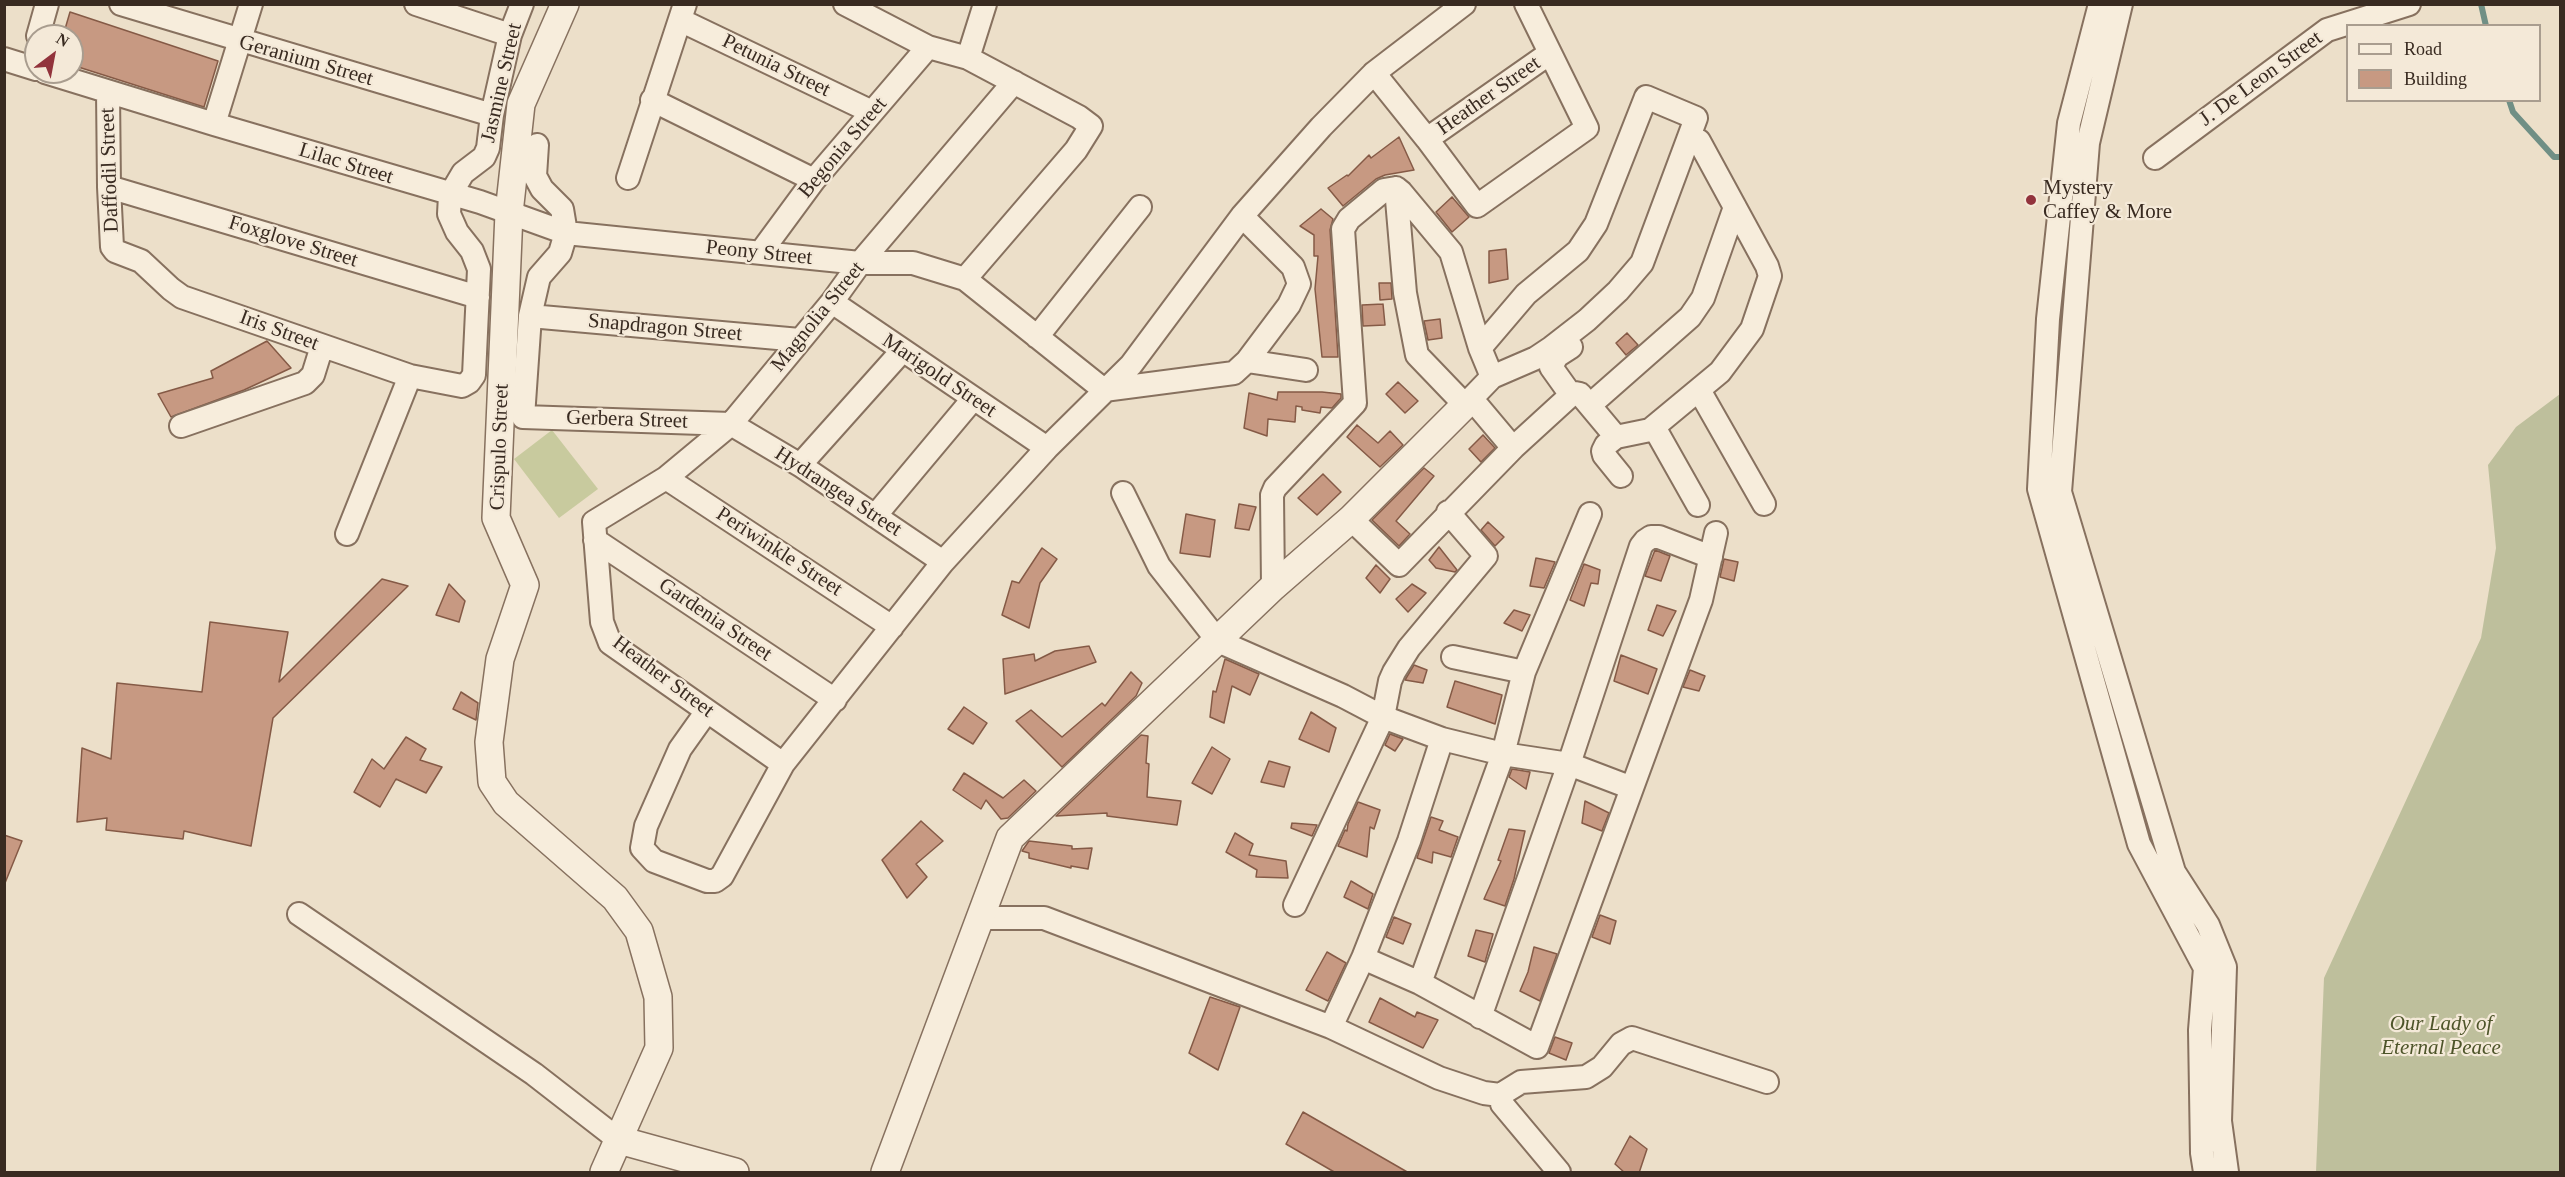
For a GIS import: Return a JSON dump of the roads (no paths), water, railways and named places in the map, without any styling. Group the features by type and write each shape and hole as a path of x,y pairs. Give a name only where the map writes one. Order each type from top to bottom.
{"street":[{"path":"41,24 47,4"},
{"name":"Geranium Street","path":"121,4 239,42 492,115"},
{"path":"214,124 251,4"},
{"path":"416,4 510,35"},
{"name":"Jasmine Street","path":"450,195 463,173 484,157 489,148 492,115 510,35 522,4"},
{"name":"Crispulo Street","path":"565,4 520,104 509,213 496,518 525,585 500,659 489,742 492,782 506,803 615,898 639,931 658,997 659,1048 604,1173"},
{"path":"845,4 928,47 968,58 1079,117 1091,126 1076,150 965,279"},
{"path":"968,58 985,4"},
{"path":"706,711 680,749 646,826 642,848 654,861 707,881 716,881 722,876 783,764 943,562 1047,448 1131,365 1242,216 1321,127 1374,74 1464,4"},
{"path":"1374,74 1477,206 1587,128 1526,4"},
{"path":"2100,4 2069,123 2048,319 2039,489 2139,844 2205,968 2200,1030 2202,1153 2205,1173"},
{"path":"2121,4 2088,143 2060,492 2174,872 2208,925 2225,967 2220,1121 2227,1173"},
{"name":"J. De Leon Street","path":"2155,158 2327,30 2409,4"},
{"path":"628,178 683,12"},
{"name":"Petunia Street","path":"683,12 872,112"},
{"name":"Begonia Street","path":"761,252 814,180 928,47"},
{"name":"Heather Street","path":"1427,139 1550,53"},
{"name":"Lilac Street","path":"4,59 24,65"},
{"name":"Magnolia Street","path":"595,531 666,478 731,424 832,303 860,263 1014,82"},
{"name":"Lilac Street","path":"83,84 450,195 480,202 509,213"},
{"name":"Daffodil Street","path":"108,92 112,247"},
{"path":"885,1173 982,918 1010,837 1273,588 1351,519 1492,377 1536,358 1551,348 1587,320 1618,291 1642,263 1696,118 1646,97 1596,224 1578,251 1526,294 1480,348"},
{"path":"652,100 814,180"},
{"path":"1616,437 1551,367 1557,356 1580,341 1651,269 1699,141 1767,266 1770,276 1752,329 1720,372 1650,430 1616,437 1603,450 1621,476"},
{"path":"530,316 539,277 560,253 566,233 562,209 542,189 535,176 537,145"},
{"name":"Foxglove Street","path":"109,187 478,297"},
{"path":"1396,188 1451,252 1480,348 1492,377"},
{"path":"1396,188 1405,293 1417,355 1468,401 1513,448"},
{"path":"1273,588 1272,495 1275,488 1355,403 1343,229 1349,219 1384,190 1396,188"},
{"path":"450,195 449,214 457,232 472,251 479,269 478,297"},
{"path":"1037,336 1140,207"},
{"path":"1351,519 1399,565 1448,512 1513,448 1690,317 1703,298 1735,207"},
{"name":"Peony Street","path":"509,213 566,233 860,263 913,262 965,279 1104,390"},
{"path":"1104,390 1234,373 1247,361 1289,304 1299,284 1293,267 1242,216"},
{"name":"Iris Street","path":"112,247 119,254 141,261 182,297 410,376 462,386 474,375 478,297"},
{"name":"Marigold Street","path":"832,303 1047,448"},
{"name":"Snapdragon Street","path":"530,316 800,340"},
{"name":"Gerbera Street","path":"530,316 523,417 731,424"},
{"path":"181,426 305,383 313,375 322,346"},
{"path":"800,465 902,351"},
{"path":"1247,361 1306,370"},
{"path":"346,534 410,376"},
{"path":"1699,390 1764,504"},
{"path":"875,516 973,399"},
{"name":"Hydrangea Street","path":"731,424 800,465 943,562"},
{"path":"1654,427 1698,504"},
{"name":"Periwinkle Street","path":"666,478 892,627"},
{"path":"1123,493 1159,566 1218,641 1343,696 1383,717 1442,739 1503,754 1569,764 1632,788"},
{"path":"1295,904 1383,717 1390,681 1409,648 1486,556 1448,512"},
{"path":"1420,983 1503,754 1524,672 1590,514"},
{"name":"Heather Street","path":"595,531 602,622 610,643 783,764"},
{"name":"Gardenia Street","path":"595,531 835,700"},
{"path":"1363,958 1420,983 1537,1047 1701,600 1716,533"},
{"path":"1480,1017 1645,540 1659,537 1711,557"},
{"path":"1453,657 1524,672"},
{"path":"1331,1027 1363,958 1409,841 1442,739"},
{"path":"299,914 534,1074 619,1140 735,1173"},
{"path":"982,918 1044,918 1331,1027 1439,1078 1484,1093 1500,1095 1521,1082 1587,1077 1602,1067 1621,1044 1632,1038 1767,1082"},
{"path":"1500,1095 1502,1104 1559,1173"}],"waterway":[{"path":"2481,4 2486,24"},
{"path":"2510,102 2513,112 2554,157 2560,157"}],"place":[{"name":"Mystery Caffey & More","path":"2031,200"}],"park label":[{"name":"Our Lady of Eternal Peace","path":"2441,1036"}]}
